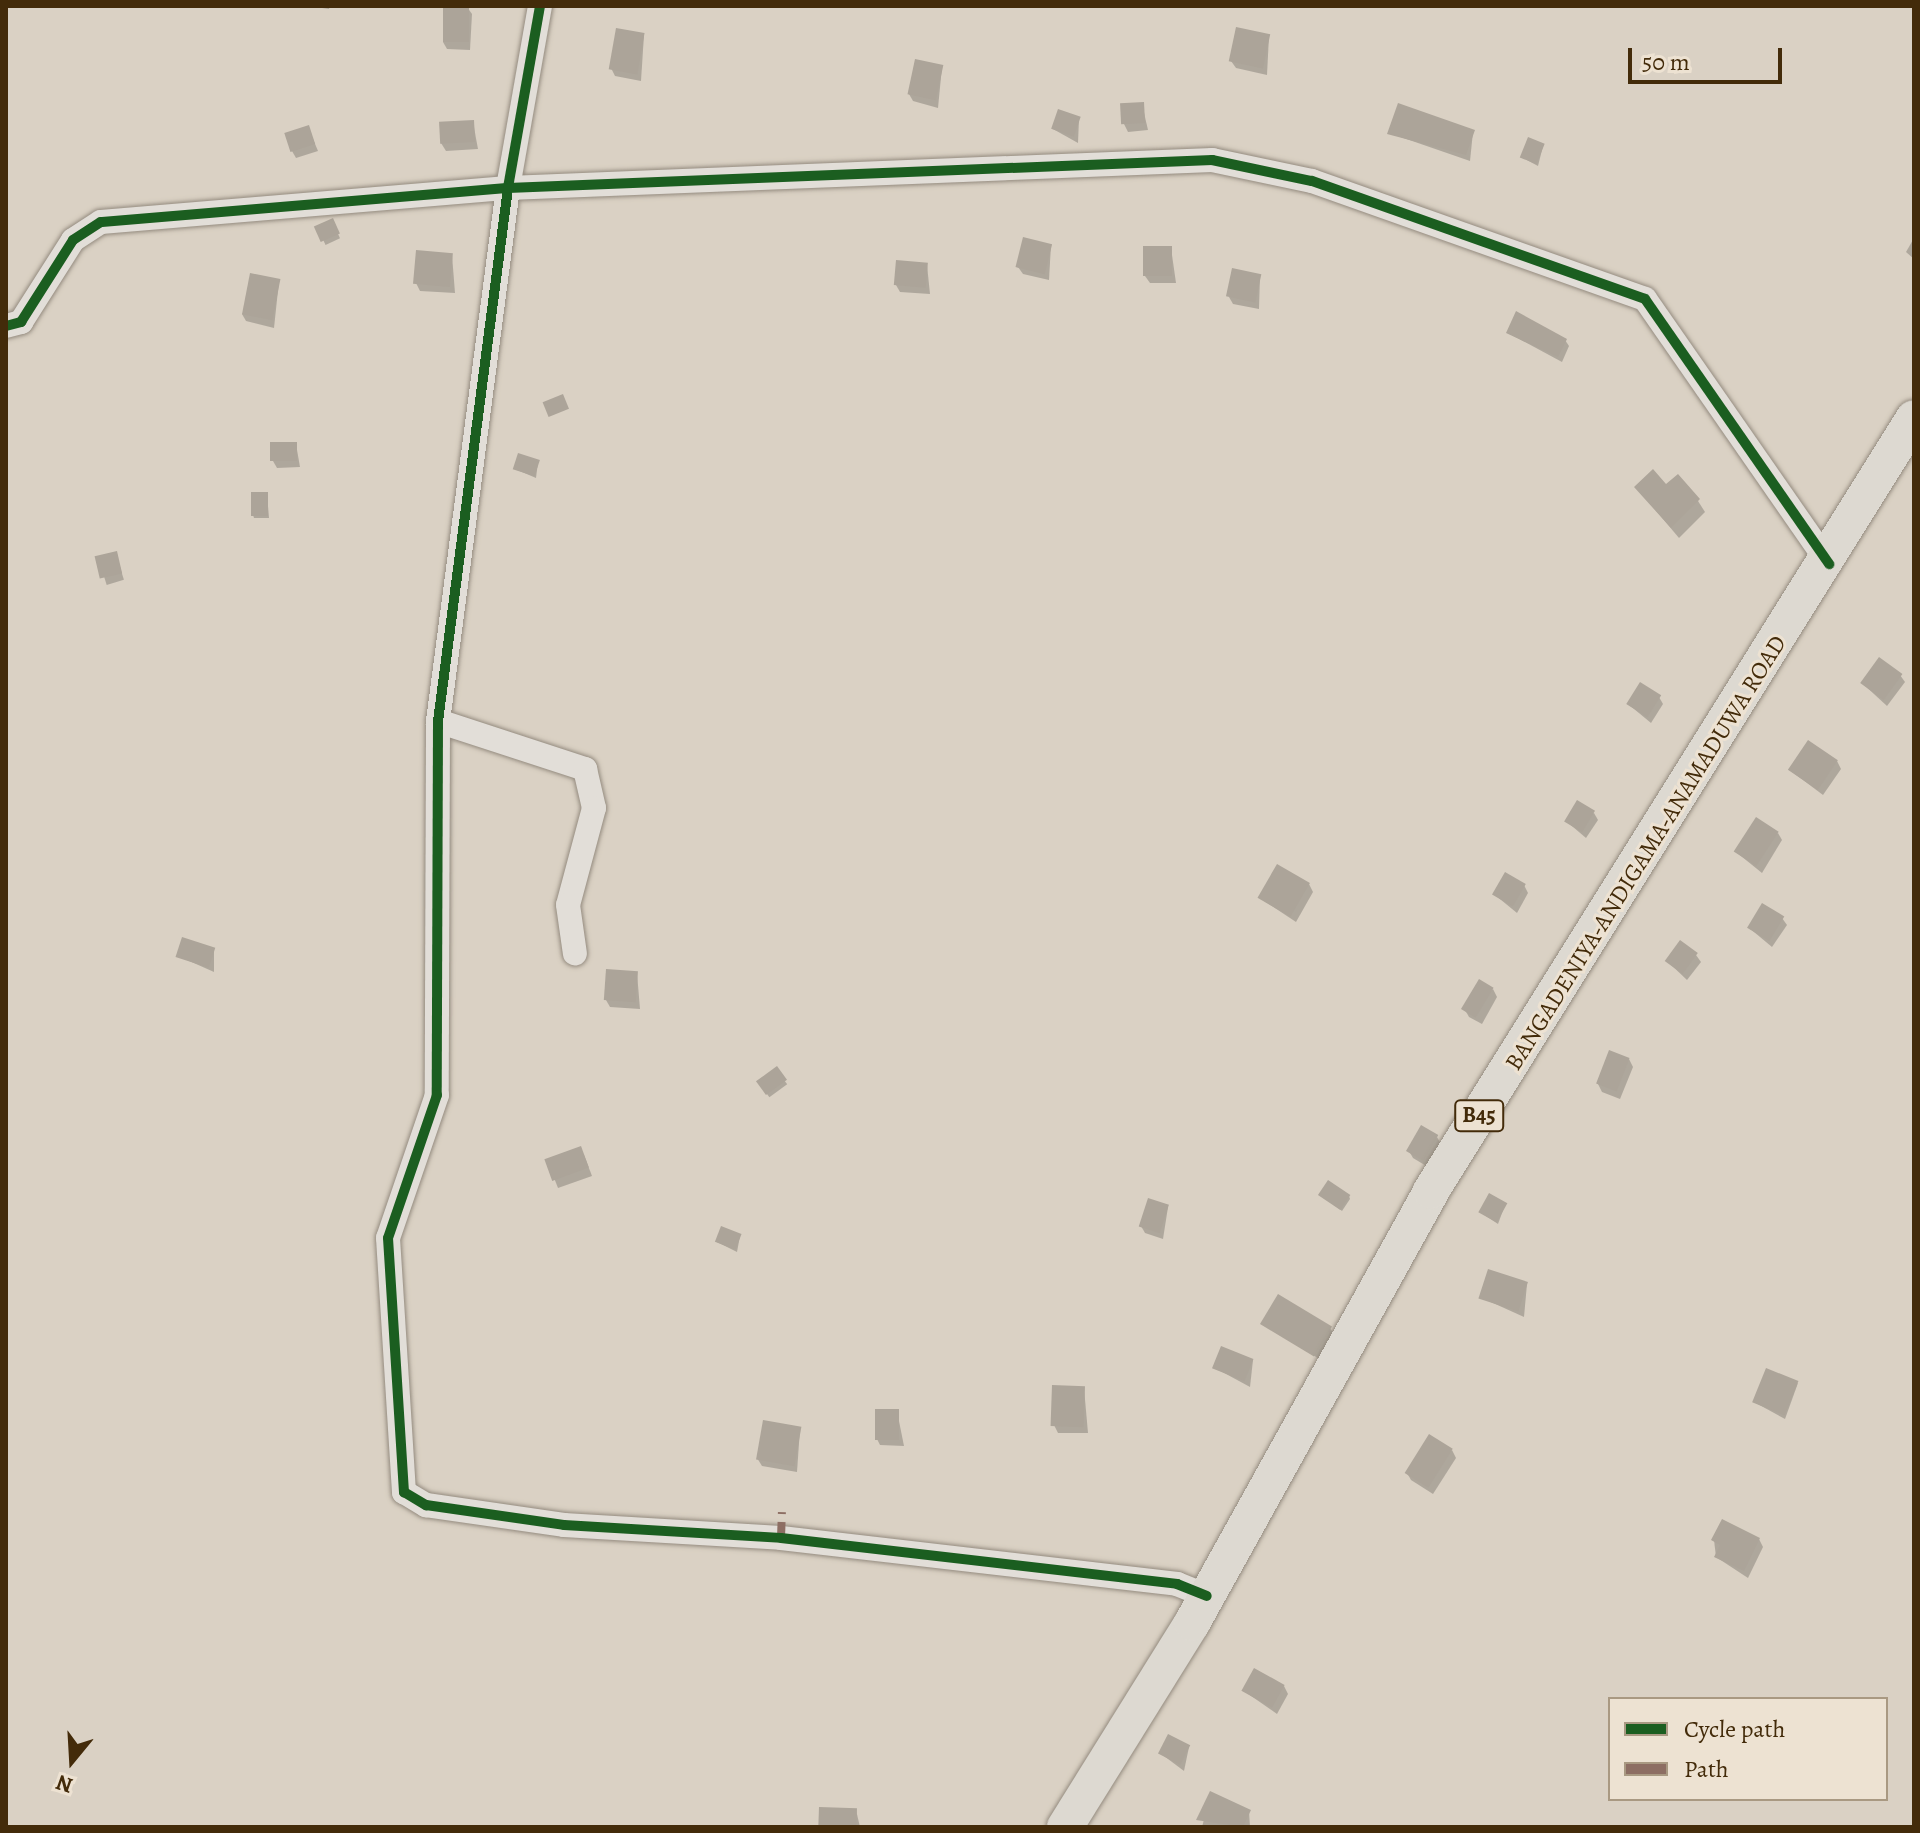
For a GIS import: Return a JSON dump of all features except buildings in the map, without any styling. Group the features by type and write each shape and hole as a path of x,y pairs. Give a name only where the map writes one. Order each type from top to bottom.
{"main road":[{"name":"BANGADENIYA-ANDIGAMA-ANAMADUWA ROAD","path":"1065,1827 1207,1596 1431,1191 1829,564 1914,418"}],"street":[{"path":"540,6 508,188 438,721 437,1095 388,1238 404,1492 426,1505 564,1525 781,1538 1177,1584 1207,1596"},
{"path":"6,326 21,322 73,240 101,222 508,188 1212,160 1312,181 1645,299 1829,564"},
{"path":"438,721 585,769 594,808 568,905 575,954"}],"marked path":[{"path":"781,1538 782,1512"}],"cycle path":[{"path":"540,6 508,188 438,721 437,1095 388,1238 404,1492 426,1505 564,1525 781,1538 1177,1584 1207,1596"},
{"path":"6,326 21,322 73,240 101,222 508,188 1212,160 1312,181 1645,299 1829,564"}]}
